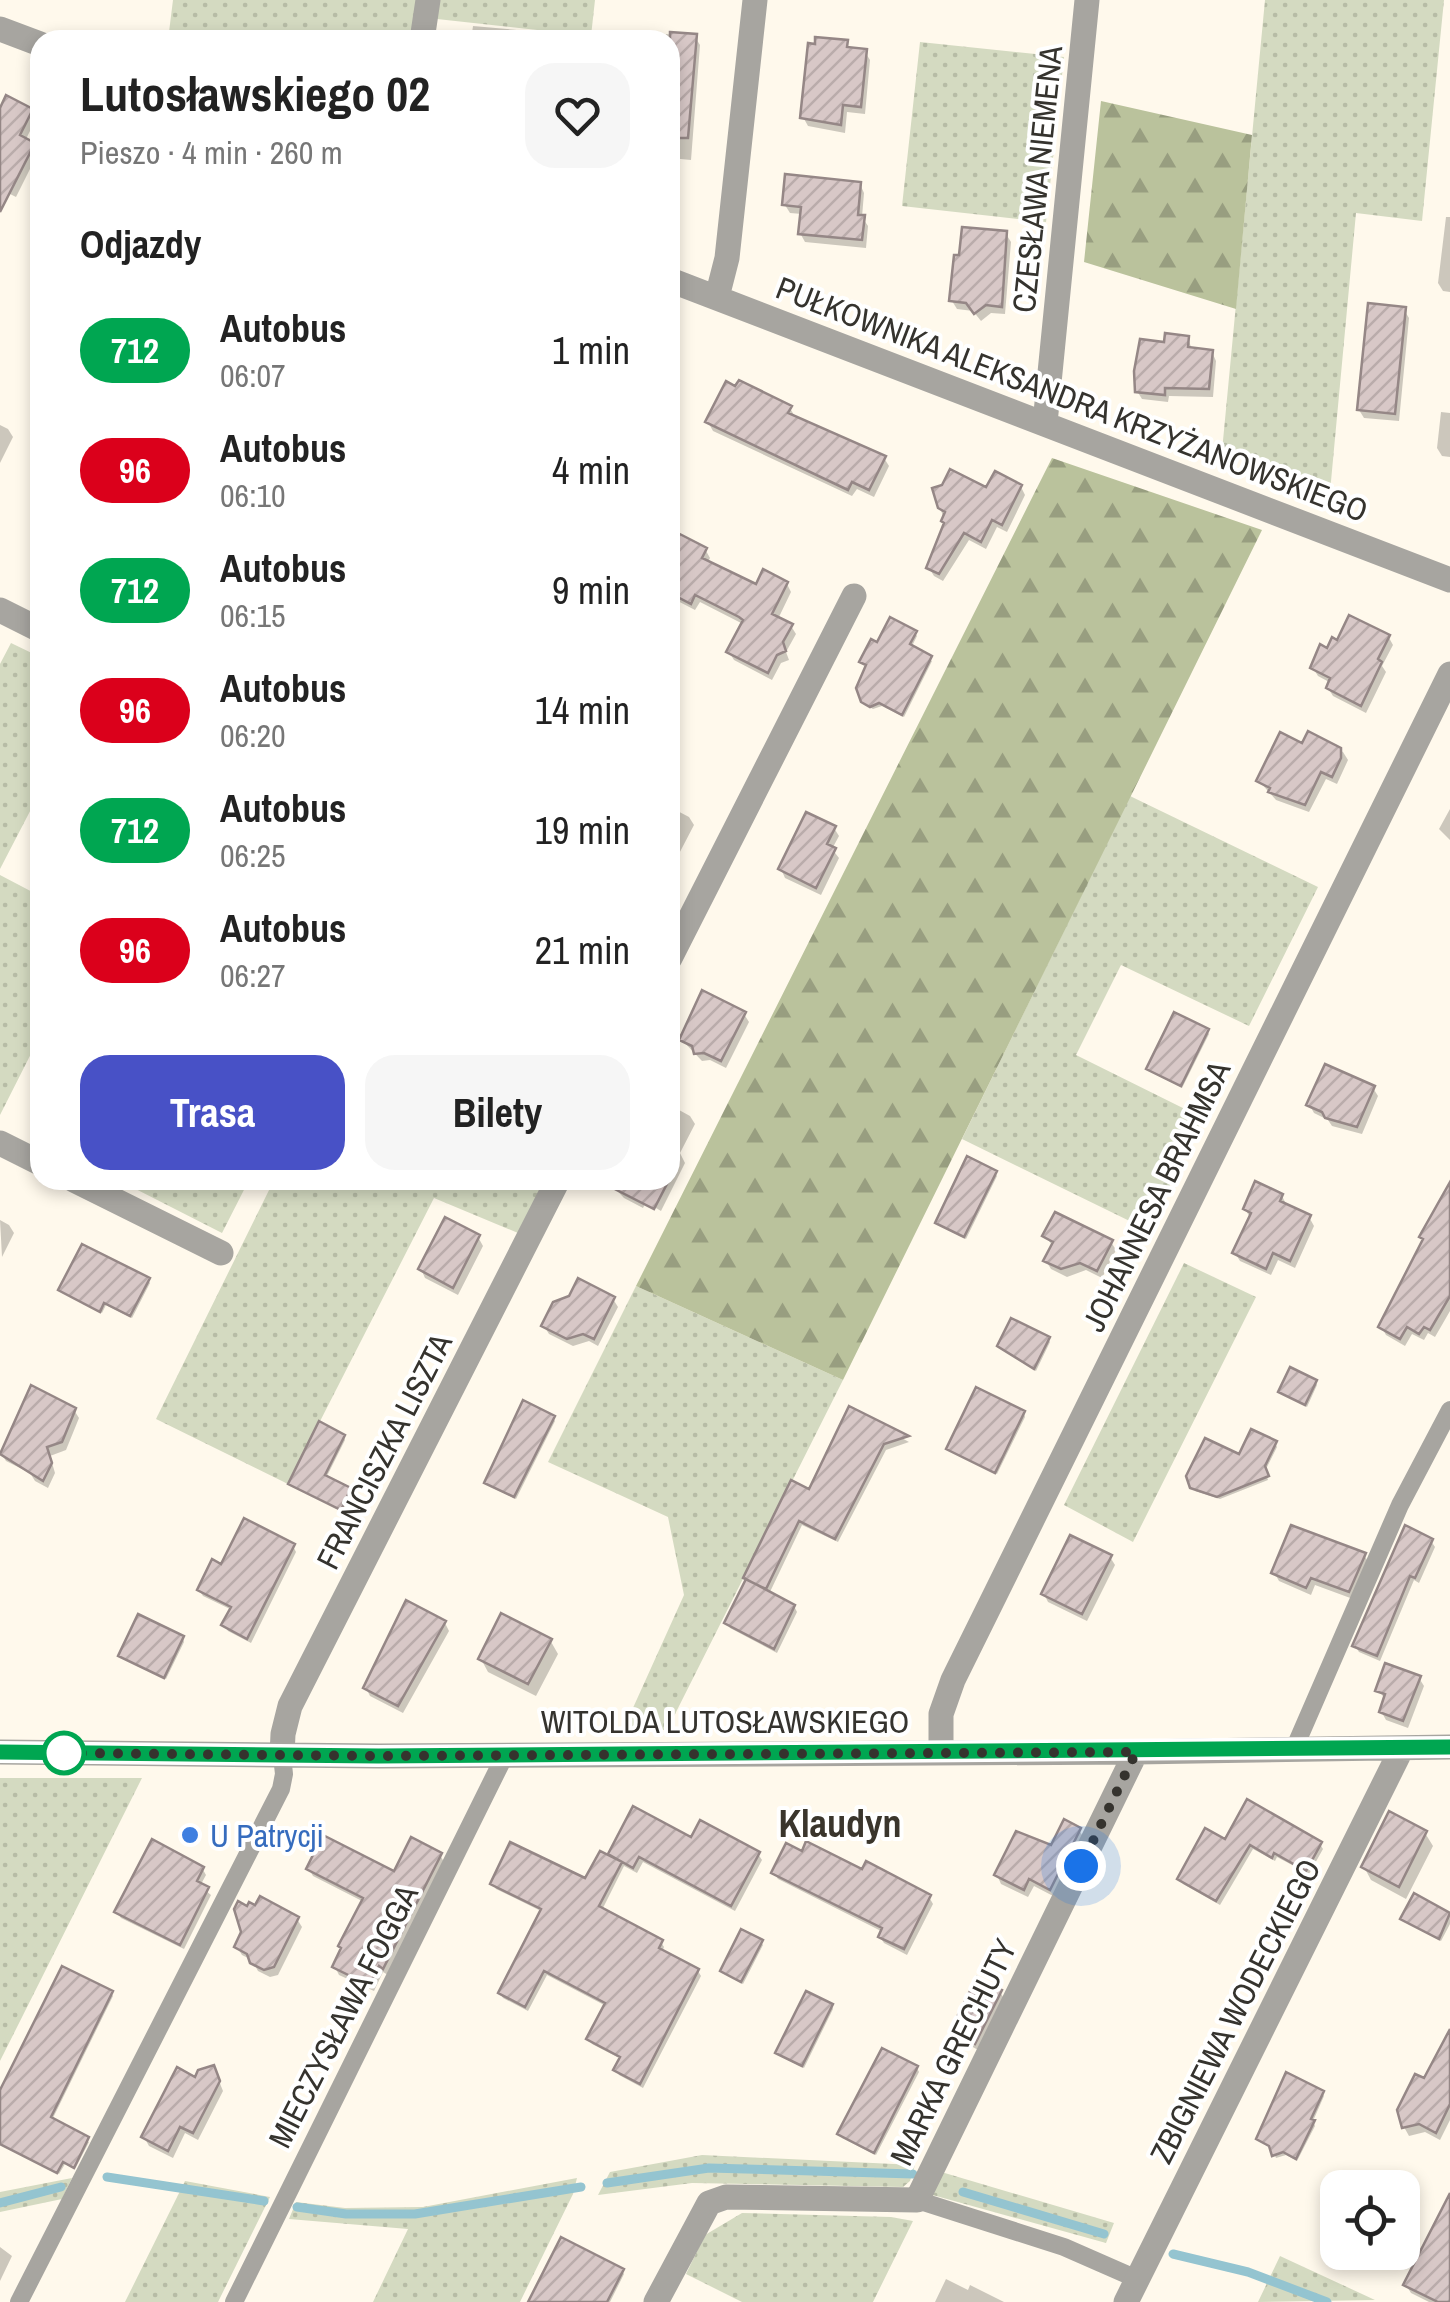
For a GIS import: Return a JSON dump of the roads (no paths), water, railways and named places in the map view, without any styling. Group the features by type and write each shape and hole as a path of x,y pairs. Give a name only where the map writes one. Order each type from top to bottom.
{"street":[{"path":"424,30 428,0"},
{"path":"717,297 727,258 755,0"},
{"name":"CZESŁAWA NIEMENA","path":"1045,424 1087,0"},
{"path":"0,29 30,40"},
{"name":"PUŁKOWNIKA ALEKSANDRA KRZYŻANOWSKIEGO","path":"680,284 1450,580"},
{"path":"680,938 854,596"},
{"path":"0,610 30,625"},
{"name":"JOHANNESA BRAHMSA","path":"941,1752 941,1714 953,1680 1450,674"},
{"path":"0,1143 30,1158"},
{"path":"94,1190 221,1254"},
{"name":"FRANCISZKA LISZTA","path":"282,1756 282,1734 290,1706 553,1190"},
{"name":"WITOLDA LUTOSŁAWSKIEGO","path":"0,1752 505,1756 1450,1747"},
{"name":"ZBIGNIEWA WODECKIEGO","path":"1132,2290 1402,1748"},
{"name":"MARKA GRECHUTY","path":"656,2302 710,2203 726,2196 917,2200 1136,1752"}],"lane":[{"path":"1294,1749 1400,1505 1450,1410"},
{"path":"19,2302 280,1789 284,1774 282,1756"},
{"name":"MIECZYSŁAWA FOGGA","path":"234,2302 505,1756"},
{"path":"917,2200 1064,2246 1132,2290"}],"waterway":[{"path":"607,2183 709,2168 913,2174"},
{"path":"107,2177 264,2201"},
{"path":"0,2203 61,2187"},
{"path":"297,2207 346,2214 415,2214 581,2187"},
{"path":"963,2192 1104,2234"},
{"path":"1173,2254 1248,2272 1327,2302"}],"place":[{"name":"U Patrycji","path":"190,1835"}],"district":[{"name":"Klaudyn","path":"840,1823"}]}
